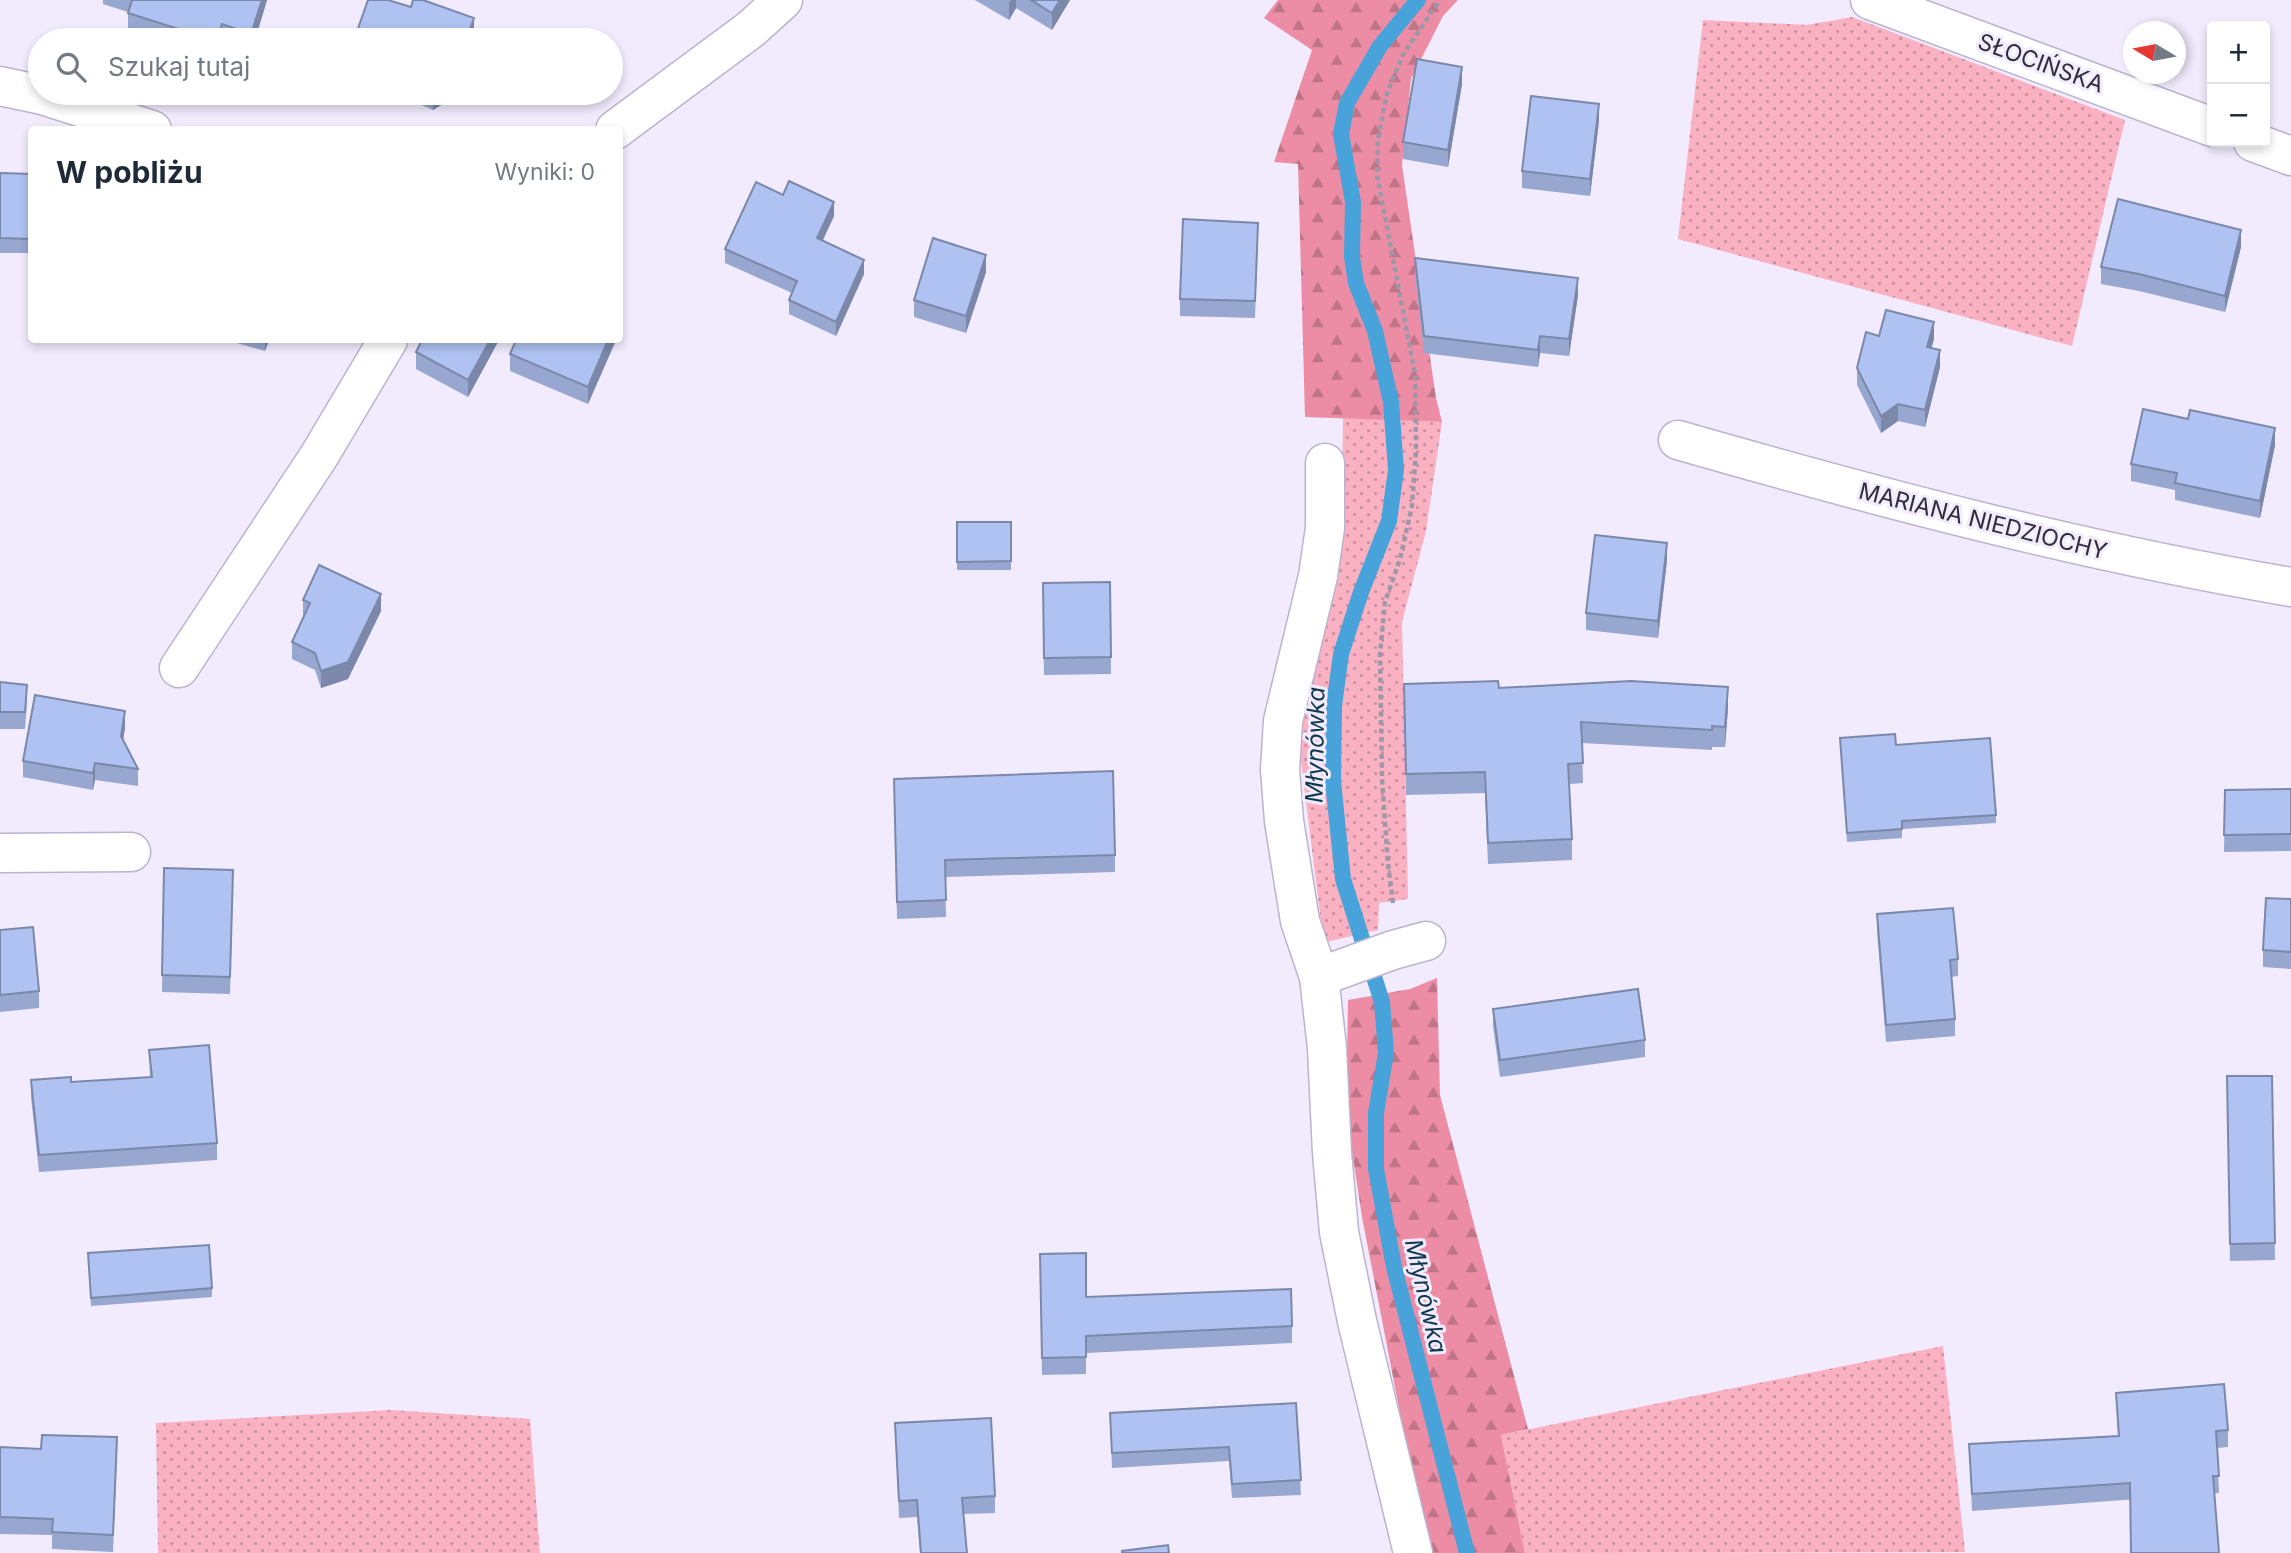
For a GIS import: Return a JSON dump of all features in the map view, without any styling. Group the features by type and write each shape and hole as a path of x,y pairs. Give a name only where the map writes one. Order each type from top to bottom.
{"street":[{"path":"620,126 751,29 783,0"},
{"name":"SŁOCIŃSKA","path":"1870,0 2207,125"},
{"path":"0,86 28,92"},
{"path":"73,105 139,126"},
{"path":"2267,147 2291,156"},
{"path":"179,668 319,456 385,343"},
{"name":"MARIANA NIEDZIOCHY","path":"1678,440 1824,482 2051,538 2189,569 2291,587"},
{"path":"1325,463 1325,528 1318,576 1283,721 1280,751 1284,821 1300,921 1329,973 1327,1048 1339,1232 1357,1321 1413,1553"},
{"path":"0,853 131,852"},
{"path":"1329,973 1410,946"}],"path":[{"path":"1410,946 1394,910 1388,864 1382,779 1380,654 1385,602 1400,559 1412,506 1416,450 1415,374 1377,175 1378,139 1387,93 1404,53 1440,0"}],"shaded area":[{"path":"1852,17 2125,120 2072,346 1678,239 1703,20 1807,25"},
{"path":"1343,418 1442,422 1426,531 1402,622 1408,899 1379,903 1378,930 1326,942 1321,922 1299,745 1341,540"},
{"path":"1943,1346 1965,1552 1525,1553 1501,1435"},
{"path":"392,1410 530,1419 540,1553 158,1553 156,1423"}],"green space":[{"path":"1278,0 1458,0 1443,16 1411,79 1402,165 1436,398 1442,422 1305,417 1298,164 1274,162 1312,50 1264,18"},
{"path":"1437,978 1440,1095 1528,1429 1501,1435 1525,1553 1432,1553 1410,1465 1362,1217 1346,1112 1348,1000 1410,989"}],"building":[{"path":"132,0 262,0 253,28 234,28 222,24 221,28 175,28 128,13"},
{"path":"368,0 388,0 411,7 413,0 423,0 474,18 470,28 358,28"},
{"path":"1031,0 1060,0 1052,13"},
{"path":"1417,59 1462,67 1448,150 1403,142"},
{"path":"1531,96 1599,104 1590,179 1522,171"},
{"path":"0,173 28,174 28,239 0,238"},
{"path":"789,181 834,202 817,238 864,260 836,322 789,300 797,281 725,249 756,182 783,195"},
{"path":"2118,199 2241,230 2225,296 2101,267"},
{"path":"1183,219 1258,223 1255,301 1180,299"},
{"path":"933,238 986,255 966,316 914,300"},
{"path":"1415,258 1578,278 1569,339 1540,336 1538,350 1424,336"},
{"path":"1886,310 1934,322 1927,347 1940,350 1925,410 1898,404 1881,416 1857,368 1866,332 1879,336"},
{"path":"420,343 488,343 468,380 416,352"},
{"path":"515,343 607,343 588,387 510,354"},
{"path":"2143,409 2188,419 2190,410 2275,428 2260,501 2175,483 2177,473 2131,464"},
{"path":"957,522 1011,522 1011,561 957,562"},
{"path":"1595,535 1667,543 1658,621 1586,613"},
{"path":"319,565 381,594 348,662 321,671 315,653 292,642 310,603 303,600"},
{"path":"1110,582 1111,657 1044,658 1043,583"},
{"path":"1498,681 1499,688 1631,681 1728,687 1725,727 1712,726 1712,730 1581,722 1583,763 1568,764 1572,839 1488,843 1485,772 1406,774 1404,684"},
{"path":"0,682 27,685 25,712 0,712"},
{"path":"35,695 125,711 121,736 138,769 95,763 93,773 23,761"},
{"path":"1895,734 1896,745 1990,738 1996,815 1902,821 1902,829 1847,833 1840,738"},
{"path":"1113,771 1115,855 945,860 946,900 897,902 894,779"},
{"path":"2291,789 2291,834 2224,835 2225,790"},
{"path":"164,868 233,870 230,977 162,975"},
{"path":"2266,898 2291,899 2291,952 2263,950"},
{"path":"1953,908 1958,959 1950,960 1955,1019 1886,1025 1877,914"},
{"path":"33,927 39,991 0,995 0,930"},
{"path":"1638,989 1645,1040 1500,1060 1493,1009"},
{"path":"209,1045 217,1143 39,1155 31,1080 71,1077 71,1082 152,1077 149,1050"},
{"path":"2227,1076 2272,1076 2275,1243 2230,1244"},
{"path":"209,1245 212,1288 91,1298 88,1253"},
{"path":"1086,1253 1086,1297 1291,1289 1292,1326 1086,1336 1086,1357 1042,1358 1040,1254"},
{"path":"2224,1384 2228,1430 2216,1431 2219,1476 2213,1476 2219,1553 2131,1553 2130,1483 1972,1494 1969,1444 2119,1436 2116,1393"},
{"path":"1296,1403 1301,1480 1232,1484 1229,1447 1112,1453 1110,1413"},
{"path":"991,1418 995,1496 962,1498 967,1553 921,1553 917,1500 899,1501 895,1423"},
{"path":"42,1435 117,1437 113,1535 52,1532 53,1519 0,1517 0,1447 41,1449"},
{"path":"1168,1545 1169,1553 1122,1553 1122,1551"}],"waterway":[{"name":"Młynówka","path":"1418,0 1380,46 1347,103 1341,134 1353,202 1352,257 1356,283 1375,331 1391,402 1396,470 1389,521 1361,592 1341,654 1334,706 1333,781 1343,879 1382,1002 1386,1053 1376,1113 1376,1169 1394,1267 1467,1553"}]}
